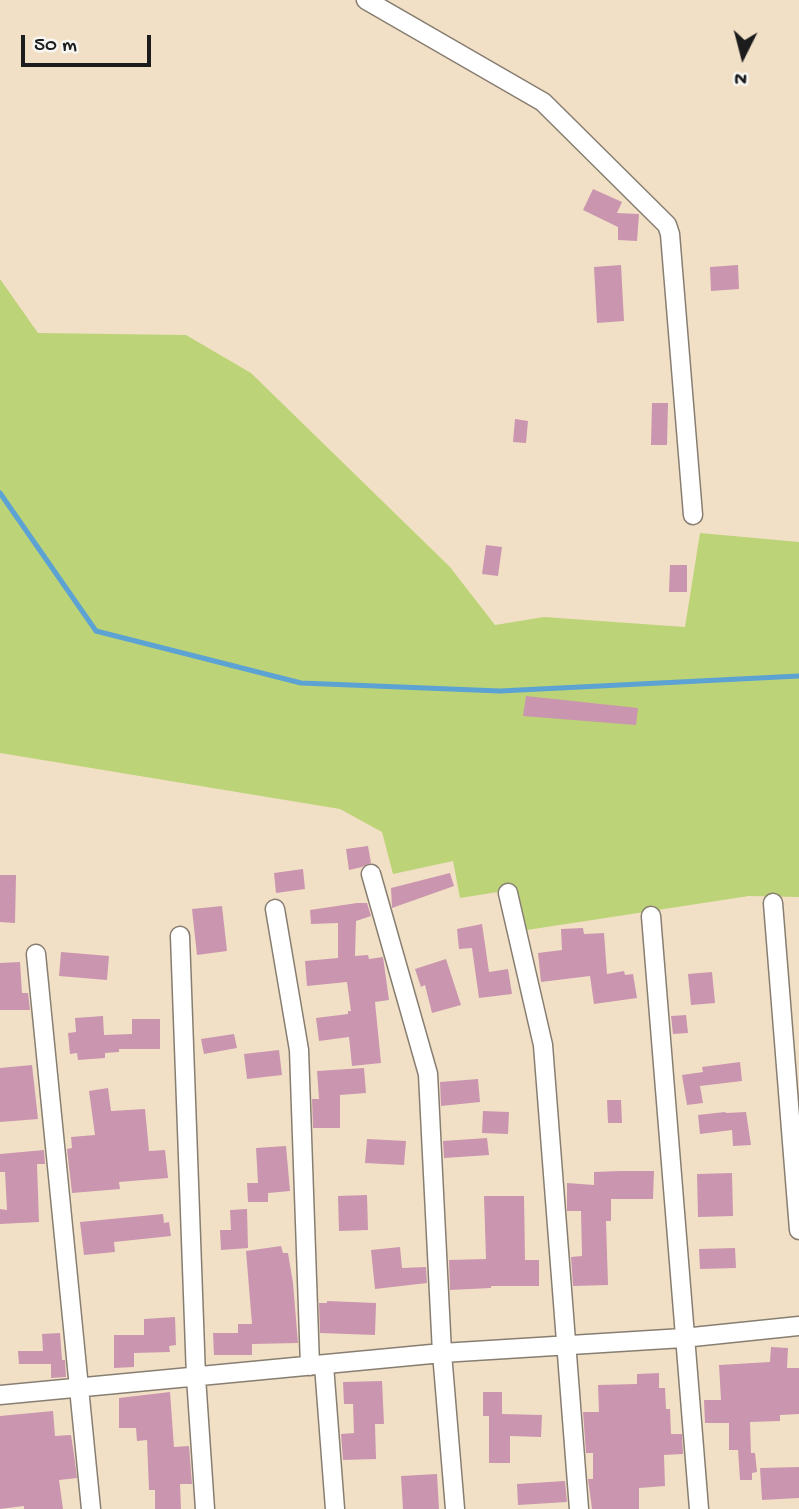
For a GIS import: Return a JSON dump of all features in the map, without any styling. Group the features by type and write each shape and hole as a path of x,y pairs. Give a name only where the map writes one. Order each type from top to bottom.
{"street":[{"path":"366,0 543,102 667,225 693,515"},
{"path":"371,874 428,1074 442,1353 454,1509"},
{"path":"508,893 543,1045 579,1509"},
{"path":"773,903 799,1230"},
{"path":"275,909 299,1050 317,1366 335,1509"},
{"path":"651,916 683,1338 699,1509"},
{"path":"180,936 196,1377 205,1509"},
{"path":"36,954 91,1509"},
{"path":"0,1395 442,1353 683,1338 799,1325"}],"green space":[{"path":"0,279 38,333 186,335 251,373 450,567 495,625 544,617 685,627 700,533 799,542 799,897 749,896 527,930 517,889 460,898 453,861 393,874 382,832 340,809 0,753"}],"building":[{"path":"593,189 622,202 617,213 639,214 637,241 618,240 618,227 583,210"},
{"path":"621,265 624,321 597,323 594,267"},
{"path":"738,265 739,289 711,291 710,267"},
{"path":"652,403 668,403 667,445 651,445"},
{"path":"515,419 528,421 526,443 513,442"},
{"path":"486,545 502,547 498,576 482,574"},
{"path":"670,565 687,565 687,592 669,592"},
{"path":"526,696 638,708 636,725 523,716"},
{"path":"368,846 371,863 349,870 346,849"},
{"path":"303,869 305,889 276,893 274,873"},
{"path":"450,873 454,886 392,908 391,888"},
{"path":"0,875 16,875 15,923 0,922"},
{"path":"367,903 371,916 356,921 355,956 368,955 369,959 383,957 389,1000 375,1002 381,1063 352,1066 349,1037 319,1041 316,1018 348,1014 348,1011 351,1011 347,982 307,986 305,961 338,958 338,923 311,924 310,910"},
{"path":"222,906 227,951 197,955 192,909"},
{"path":"482,924 489,972 508,969 512,994 479,998 472,948 459,949 457,929"},
{"path":"583,928 584,934 604,933 607,974 624,971 625,975 633,974 637,998 594,1004 590,976 541,982 538,953 562,950 561,929"},
{"path":"61,952 109,956 107,980 59,976"},
{"path":"446,959 461,1005 432,1013 425,985 421,987 415,969"},
{"path":"20,962 22,993 28,993 30,1010 0,1010 0,963"},
{"path":"712,972 715,1003 691,1005 688,974"},
{"path":"686,1015 688,1033 673,1034 671,1016"},
{"path":"103,1016 104,1035 132,1034 132,1019 160,1019 160,1049 119,1049 119,1052 105,1053 105,1058 78,1060 77,1053 70,1054 68,1033 76,1032 75,1018"},
{"path":"234,1034 237,1048 204,1054 201,1039"},
{"path":"279,1050 282,1075 247,1079 244,1054"},
{"path":"740,1062 742,1081 700,1086 703,1103 687,1105 682,1075 703,1072 702,1067"},
{"path":"32,1065 38,1119 0,1122 0,1068"},
{"path":"364,1068 366,1093 340,1095 340,1128 313,1128 312,1099 319,1099 317,1071"},
{"path":"478,1079 480,1102 441,1106 440,1082"},
{"path":"108,1088 111,1111 145,1109 149,1151 165,1150 168,1178 119,1182 120,1189 72,1193 67,1149 72,1148 71,1137 95,1135 89,1091"},
{"path":"607,1100 621,1100 622,1123 608,1123"},
{"path":"483,1111 509,1112 508,1134 482,1133"},
{"path":"746,1112 751,1145 733,1146 732,1130 700,1134 698,1115"},
{"path":"487,1138 489,1155 444,1158 443,1141"},
{"path":"367,1139 406,1141 404,1165 365,1163"},
{"path":"286,1146 290,1191 268,1193 268,1202 248,1202 247,1183 258,1183 256,1148"},
{"path":"44,1150 45,1164 37,1164 39,1222 0,1224 0,1209 7,1210 5,1172 0,1172 0,1154"},
{"path":"654,1171 653,1199 611,1199 611,1221 606,1221 608,1285 573,1286 571,1257 582,1256 581,1211 567,1211 567,1183 594,1185 594,1172"},
{"path":"732,1173 733,1216 698,1217 697,1174"},
{"path":"367,1195 368,1230 339,1231 338,1196"},
{"path":"484,1196 524,1196 525,1260 539,1260 539,1286 491,1286 450,1290 449,1260 486,1259"},
{"path":"247,1209 248,1248 221,1250 220,1230 231,1230 230,1210"},
{"path":"163,1214 164,1223 169,1222 171,1236 114,1242 115,1252 84,1255 80,1222"},
{"path":"281,1246 283,1253 288,1253 298,1343 252,1344 252,1355 214,1355 213,1333 238,1333 238,1324 252,1324 246,1251"},
{"path":"400,1247 402,1268 426,1267 427,1283 375,1289 371,1250"},
{"path":"735,1248 736,1268 700,1269 699,1249"},
{"path":"319,1303 376,1303 375,1335 320,1333"},
{"path":"175,1317 176,1345 169,1346 170,1352 134,1353 134,1367 114,1368 114,1335 144,1335 144,1319"},
{"path":"60,1333 66,1377 51,1378 51,1364 19,1364 18,1351 43,1351 42,1334"},
{"path":"771,1347 788,1348 787,1368 799,1368 799,1414 780,1415 780,1421 750,1422 751,1453 755,1453 757,1472 752,1473 752,1480 740,1480 738,1450 729,1450 729,1423 705,1423 704,1400 721,1400 719,1365 770,1362"},
{"path":"659,1373 659,1388 665,1388 666,1409 670,1409 671,1434 682,1434 683,1454 664,1455 665,1486 639,1488 639,1509 592,1509 588,1479 593,1479 593,1453 586,1453 583,1412 599,1412 598,1385 637,1384 637,1374"},
{"path":"382,1381 384,1424 375,1424 376,1459 343,1460 341,1434 354,1433 353,1404 344,1404 343,1382"},
{"path":"170,1392 174,1447 189,1446 192,1484 180,1484 181,1509 155,1509 155,1490 149,1490 147,1440 137,1441 136,1428 119,1428 119,1398"},
{"path":"483,1392 502,1392 502,1414 542,1415 541,1437 510,1436 510,1463 489,1463 489,1416 483,1416"},
{"path":"53,1411 55,1436 71,1435 77,1478 59,1480 63,1509 24,1509 24,1506 0,1509 0,1416"},
{"path":"799,1467 799,1498 762,1500 760,1468"},
{"path":"437,1474 439,1509 403,1509 401,1476"},
{"path":"565,1481 567,1502 518,1505 517,1484"}],"waterway":[{"path":"0,493 96,631 301,683 500,691 799,676"}]}
